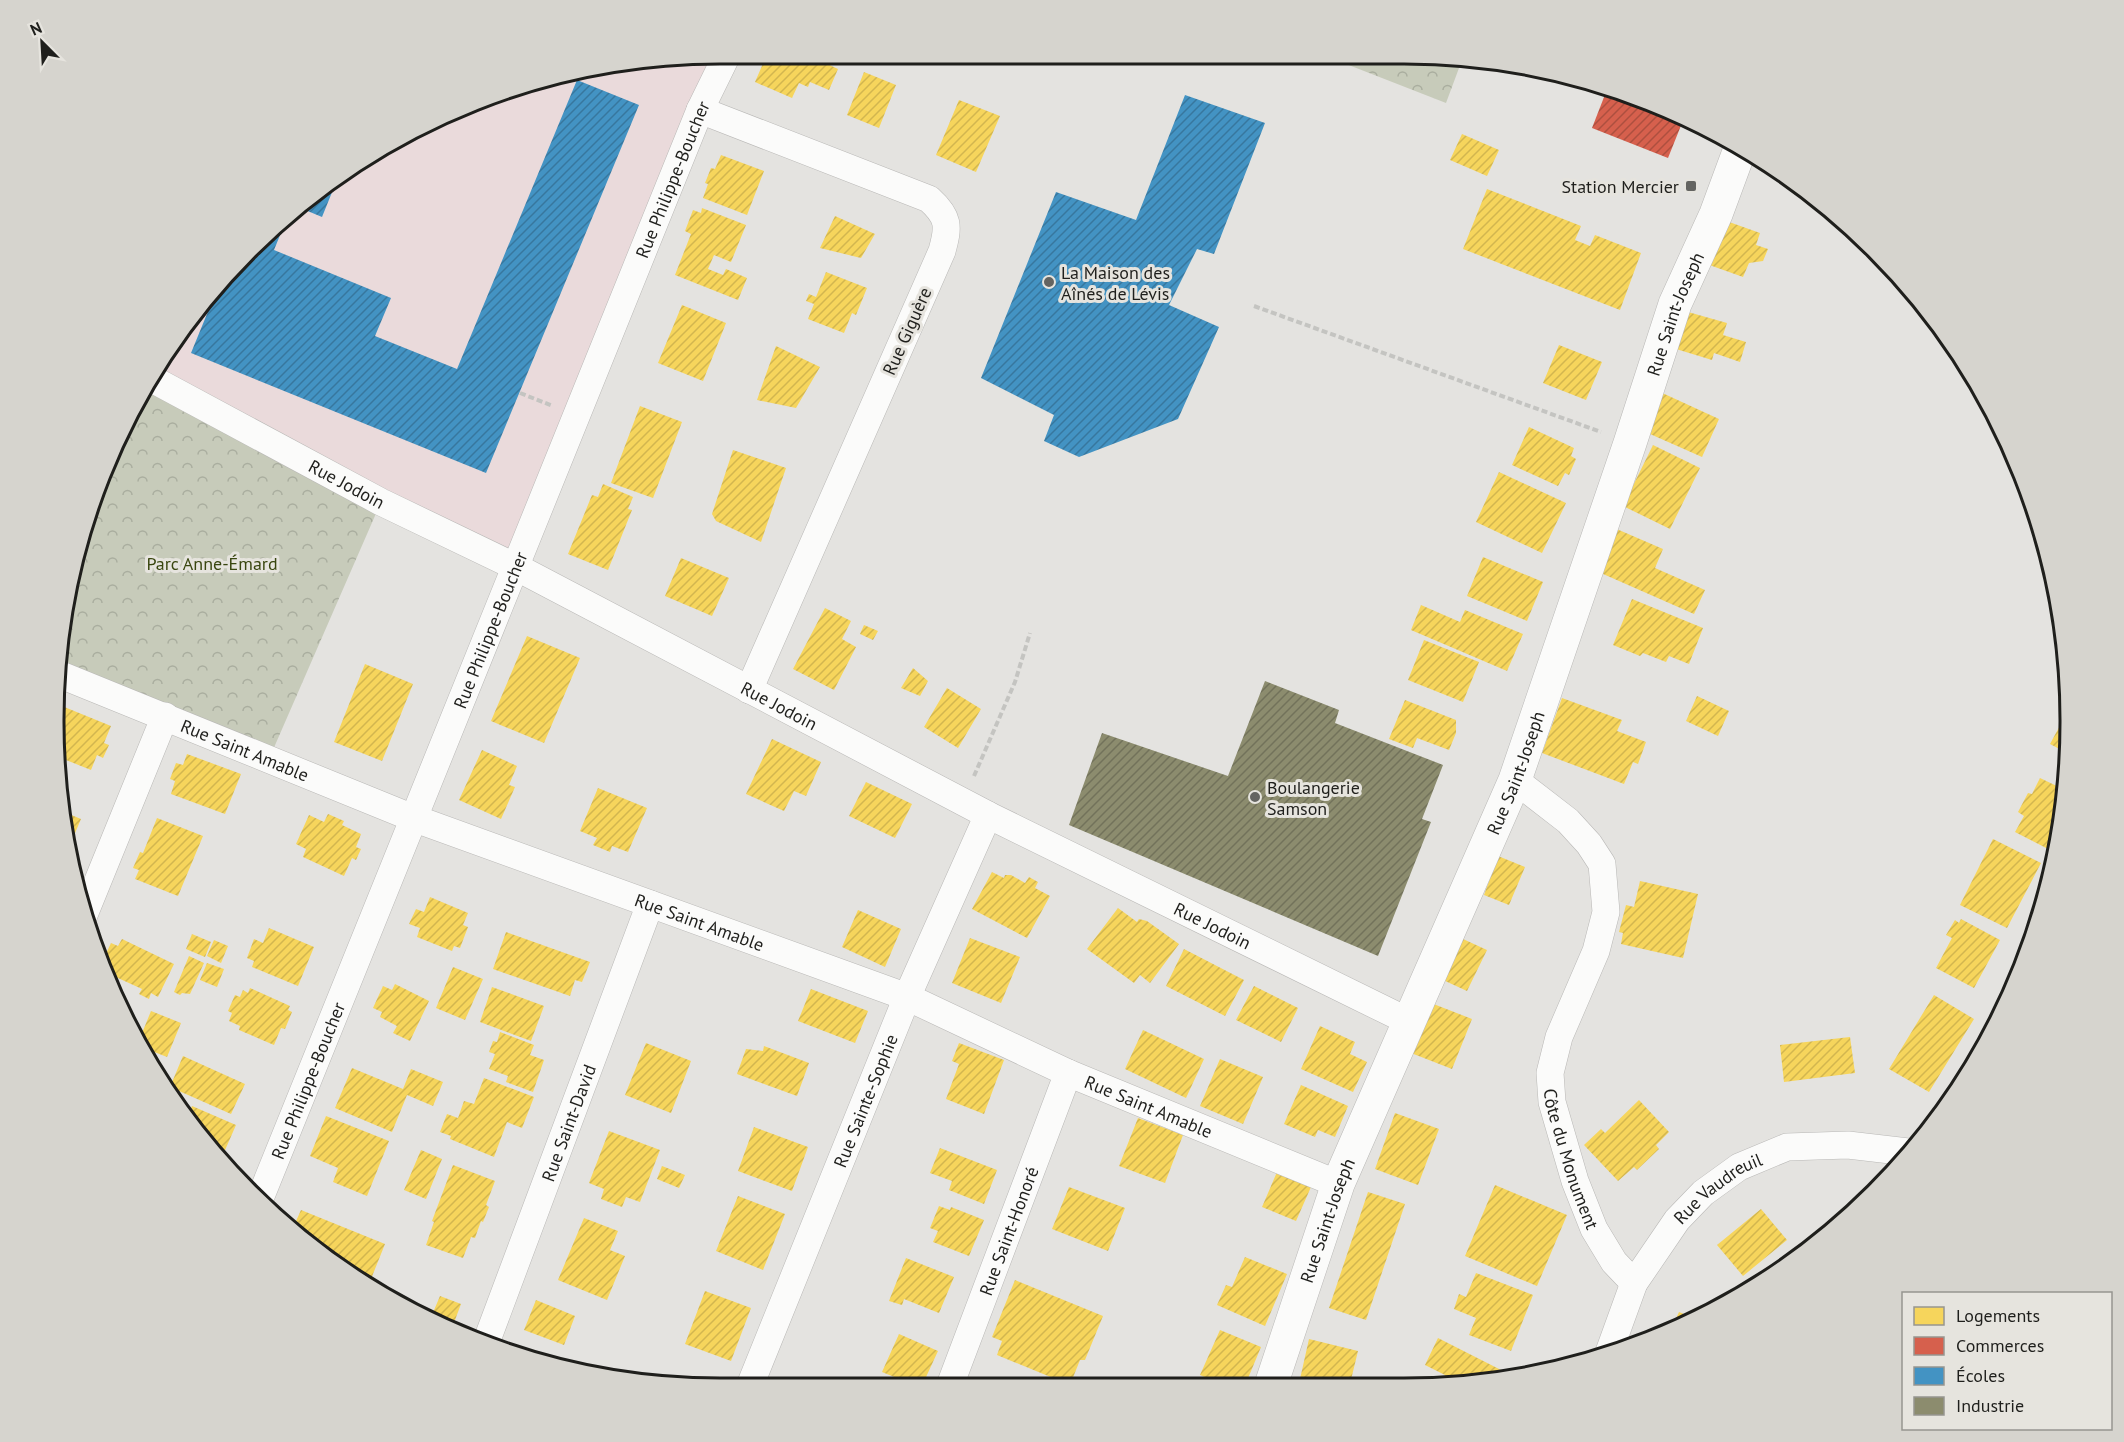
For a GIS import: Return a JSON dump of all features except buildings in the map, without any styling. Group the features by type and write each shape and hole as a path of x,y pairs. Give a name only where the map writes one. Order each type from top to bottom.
{"street":[{"name":"Rue Philippe-Boucher","path":"263,1191 700,110 723,64"},
{"name":"Rue Giguère","path":"700,110 929,199 941,209 948,229 937,261 749,690"},
{"name":"Rue Saint-Joseph","path":"1273,1378 1338,1184 1515,780 1675,304 1719,206 1737,156"},
{"name":"Rue Jodoin","path":"159,382 381,502 516,567 988,815 1410,1022"},
{"name":"Rue Saint Amable","path":"66,677 413,818 906,997 1068,1073 1338,1184"},
{"path":"90,901 165,716"},
{"name":"Côte du Monument","path":"1515,780 1568,821 1602,864 1606,912 1596,951 1558,1037 1550,1072 1552,1102 1575,1181 1594,1230 1614,1262 1634,1283"},
{"name":"Rue Sainte-Sophie","path":"753,1378 906,997 988,815"},
{"name":"Rue Saint-David","path":"489,1335 650,904"},
{"name":"Rue Saint-Honoré","path":"953,1378 1068,1073"},
{"name":"Rue Vaudreuil","path":"1612,1344 1634,1283 1677,1220 1703,1193 1739,1167 1787,1147 1848,1145 1899,1151"}],"path":[{"path":"1254,306 1630,443"},
{"path":"963,802 1015,682 1030,633"}],"shaded area":[{"path":"729,64 516,567 159,382 200,321 257,257 321,200 393,152 470,114 551,87 635,70"}],"green space":[{"path":"1346,64 1459,67 1446,103"},
{"name":"Parc Anne-Émard","path":"159,382 381,502 269,759 66,677 77,593 99,510 132,431"}],"place":[{"name":"Station Mercier","path":"1691,186"},
{"name":"La Maison des Aînés de Lévis","path":"1049,282"},
{"name":"Boulangerie Samson","path":"1255,797"}]}
